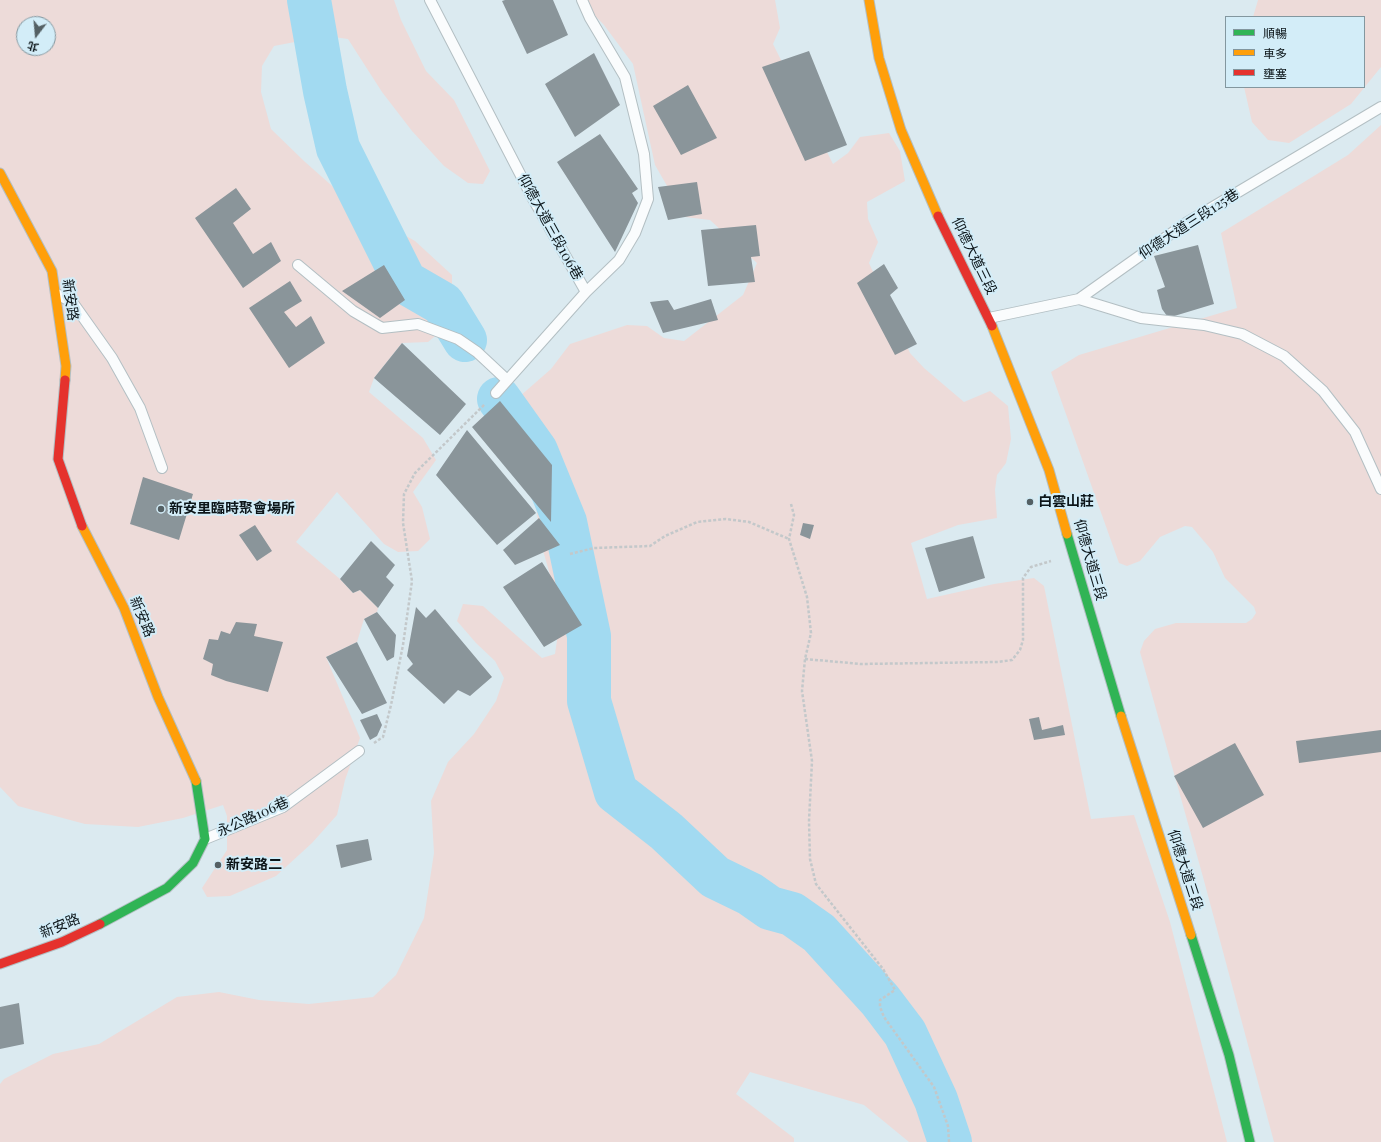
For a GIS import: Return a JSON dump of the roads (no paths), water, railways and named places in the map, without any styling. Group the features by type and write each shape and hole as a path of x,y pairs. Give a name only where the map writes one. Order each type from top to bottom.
{"main road":[{"name":"仰德大道三段","path":"869,0 879,58 901,130 933,205 989,318 1048,470 1112,688 1229,1055 1250,1142"},
{"name":"新安路","path":"0,173 52,272 66,366 58,459 80,521 124,608 158,696 196,780 205,839 193,863 167,888 118,916 69,939 0,964"}],"lane":[{"name":"仰德大道三段106巷","path":"430,0 532,197 586,292 618,260 635,233 648,199 644,154 625,76 590,18 582,0"},
{"name":"仰德大道三段125巷","path":"989,318 1079,300 1186,223 1381,106"},
{"path":"298,265 347,306 382,328 418,324 458,340 477,352 507,380"},
{"path":"496,392 586,292"},
{"path":"55,293 72,303 112,358 140,408 162,468"},
{"path":"1079,300 1141,318 1204,325 1242,334 1284,356 1323,391 1355,432 1381,489"},
{"name":"永公路106巷","path":"205,839 283,807 359,751"}],"waterway":[{"path":"309,0 325,91 338,148 405,282 443,304 465,340"},
{"path":"499,399 536,451 565,522 589,636 589,701 616,792 666,831 715,877 750,894 770,908 792,914 819,933 880,1000 905,1033 936,1100 950,1142"}],"place":[{"name":"白雲山莊","path":"1030,502"},
{"name":"新安里臨時聚會場所","path":"161,509"},
{"name":"新安路二","path":"218,865"}]}
